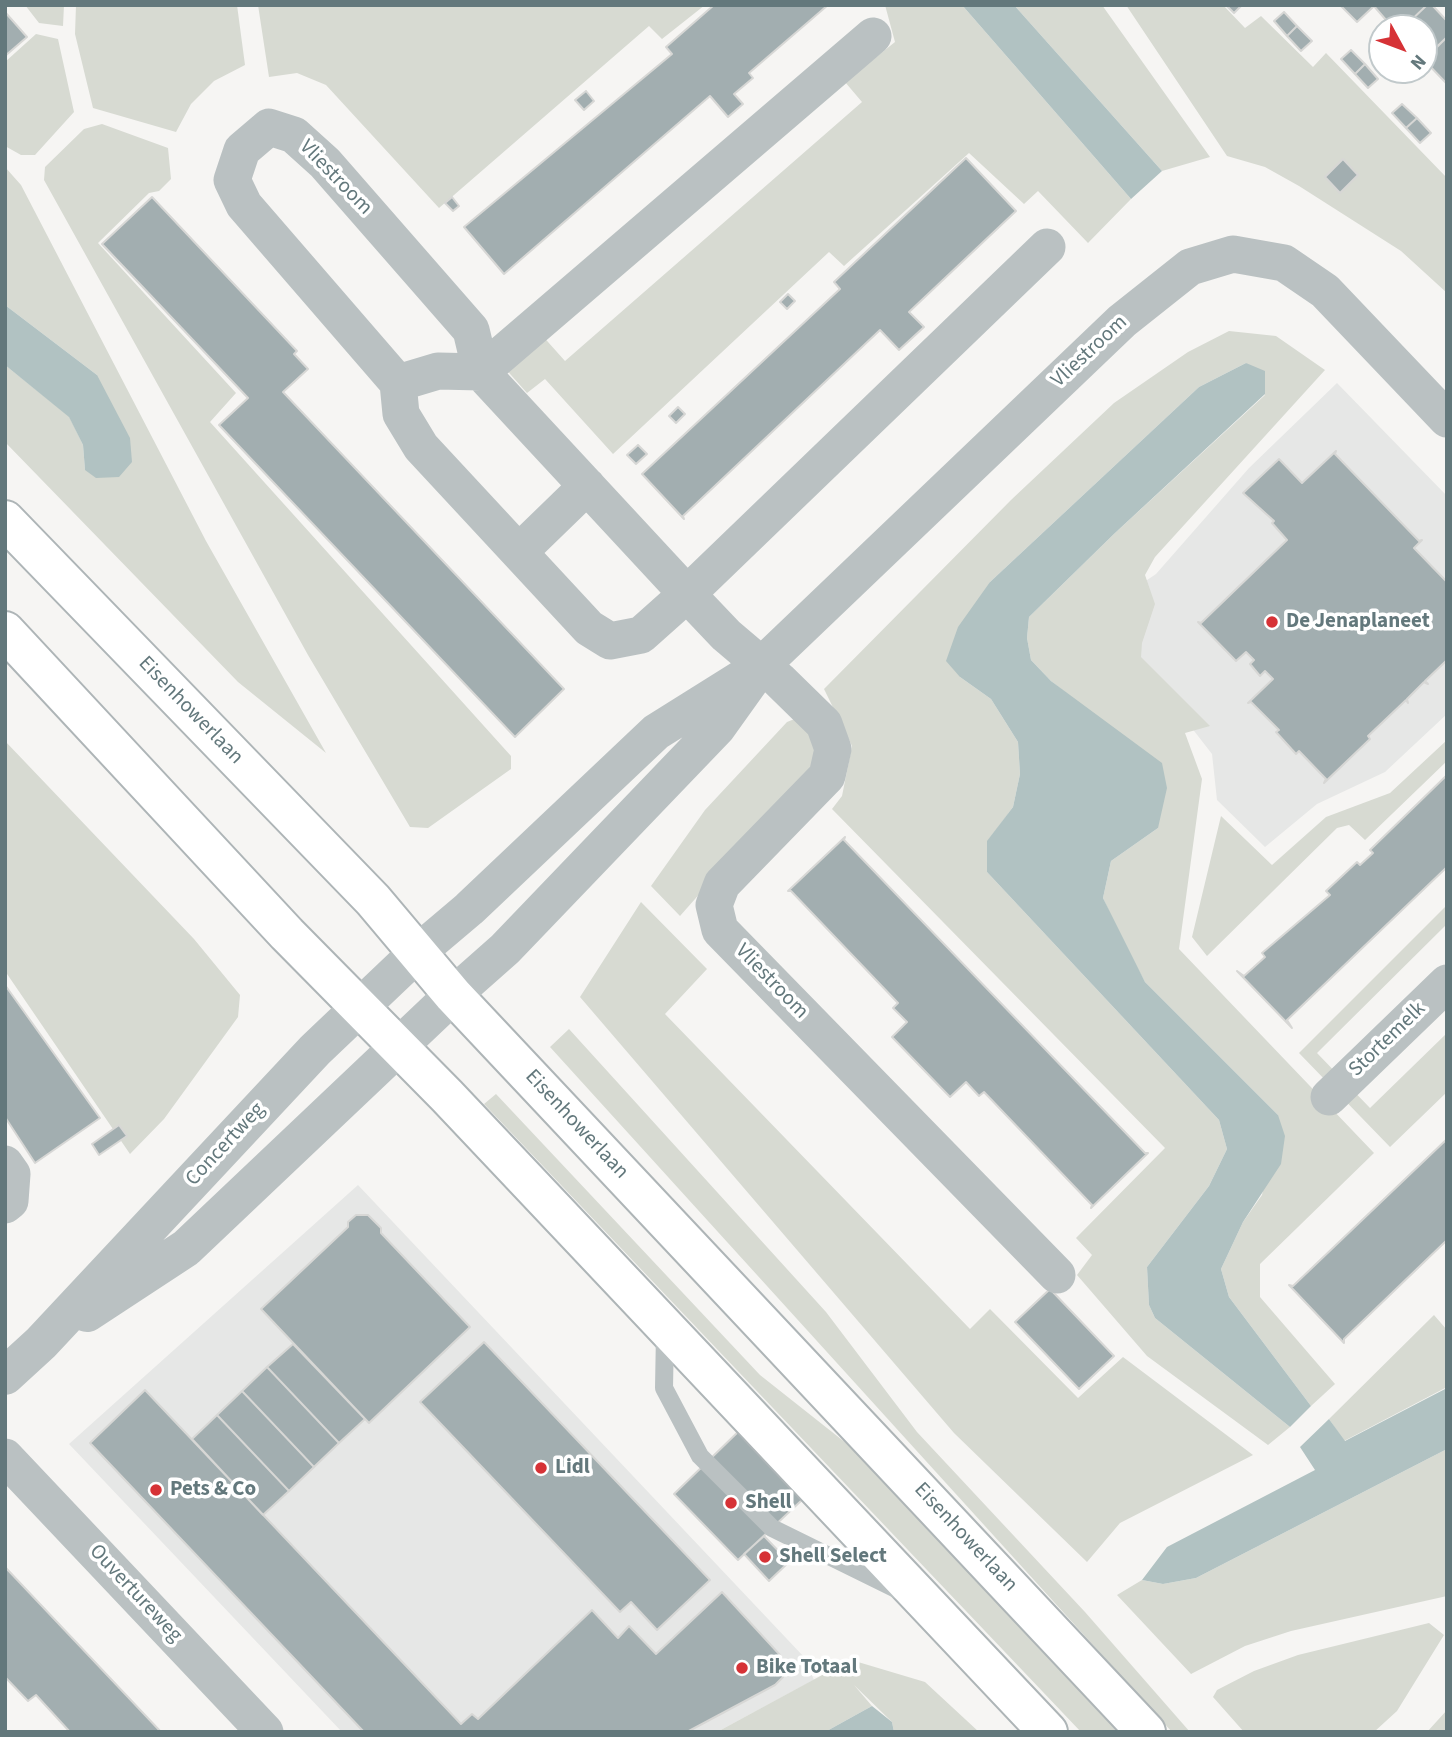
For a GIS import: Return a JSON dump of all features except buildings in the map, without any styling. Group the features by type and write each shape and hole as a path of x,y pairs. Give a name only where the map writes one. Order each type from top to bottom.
{"main road":[{"name":"Eisenhowerlaan","path":"5,520 363,890 453,995 1146,1732"},
{"path":"5,631 1048,1732"}],"street":[{"path":"873,36 481,372 438,371 398,383 401,414 421,447 589,628 610,640 641,635 687,594 1047,247"},
{"name":"Vliestroom","path":"398,383 244,205 232,180 242,150 269,127 294,135 325,163 471,330 481,372 726,635 824,724 833,749 827,776 722,884 715,905 720,930 1057,1275"},
{"name":"Vliestroom","path":"453,995 505,949 718,728 762,666 1112,330 1190,267 1233,254 1284,263 1325,291 1447,419"},
{"path":"519,552 587,486"},
{"name":"Vliestroom","path":"417,953 469,909 656,732 762,666"},
{"name":"Concertweg","path":"5,1376 41,1343 315,1049 417,953"},
{"name":"Stortemelk","path":"1329,1097 1447,984"},
{"name":"Concertweg","path":"41,1343 186,1248 453,995"},
{"path":"5,1164 12,1174 10,1201 5,1205"},
{"name":"Ouvertureweg","path":"5,1457 265,1732"}],"lane":[{"path":"666,1326 664,1388 700,1456 772,1528 930,1605"}],"shaded area":[{"path":"25,5 64,5 63,26 39,23"},
{"path":"76,5 237,5 245,65 214,81 191,104 176,132 93,108 75,34"},
{"path":"258,5 705,5 662,39 649,26 439,208 326,85 297,73 269,77"},
{"path":"885,5 962,5 1131,199 1088,243 1038,191 1024,204 969,153 844,266 829,252 613,454 545,379 527,393 503,366 540,333 565,361 862,102 845,82 895,42"},
{"path":"962,5 1014,5 1162,171 1131,199"},
{"path":"1014,5 1102,5 1210,157 1162,171"},
{"path":"1126,5 1223,5 1245,28 1261,16 1313,67 1326,53 1447,178 1447,293 1401,251 1299,186 1265,167 1227,156"},
{"path":"36,34 58,39 74,112 35,155 21,155 5,146 5,62"},
{"path":"102,124 168,148 171,179 159,191 149,193 98,243 236,393 210,422 511,756 511,769 428,828 410,827 308,655 44,180 45,167 84,129"},
{"path":"5,167 21,185 206,541 326,753 238,682 5,442 5,365 69,416 83,445 85,470 97,375 5,305"},
{"path":"5,305 97,375 130,438 132,462 119,477 96,478 85,470 83,445 69,417 5,365"},
{"path":"1229,331 1276,336 1325,370 1155,557 1145,575 1155,604 1142,643 1141,657 1210,726 1185,733 1202,779 1179,949 1374,1153 1260,1264 1260,1297 1335,1384 1311,1406 1229,1297 1221,1269 1243,1222 1262,1195 1278,1115 1145,982 1122,940 1103,898 1111,861 1158,828 1090,712 1051,681 1031,660 1027,638 1029,617 1115,533 1265,395 1246,363 1199,387 990,582 960,677 991,699 1018,742 1020,774 1013,807 988,841 987,872 1219,1120 1227,1149 1209,1186 1147,1267 1149,1305 1155,1318 1290,1427 1268,1445 1147,1356 1077,1275 1092,1255 1076,1238 1165,1148 832,809 842,796 852,746 824,689 1011,500 1114,403 1188,352"},
{"path":"1246,363 1265,371 1265,394 1029,617 1027,638 1031,660 1051,681 1162,763 1167,788 1158,828 1111,861 1103,898 1145,982 1278,1115 1285,1136 1281,1164 1243,1222 1221,1269 1229,1297 1311,1406 1290,1427 1155,1318 1149,1305 1147,1267 1209,1186 1227,1149 1219,1120 987,872 987,841 1013,807 1020,774 1018,742 991,699 960,677 946,661 958,627 990,582 1199,387"},
{"name":"De Jenaplaneet","path":"1337,383 1447,496 1447,714 1385,772 1317,804 1265,847 1217,800 1212,754 1101,611 1156,574 1249,468"},
{"path":"797,718 817,741 815,763 680,916 651,886 705,810 787,722"},
{"path":"1447,740 1447,761 1365,840 1349,825 1337,828 1207,956 1192,937 1221,816 1272,865 1326,817 1390,793"},
{"path":"5,741 194,939 240,995 238,1017 164,1119 130,1154 5,971"},
{"path":"641,902 707,969 665,1014 970,1329 990,1309 1078,1398 1123,1357 1253,1455 1120,1523 1087,1562 954,1433 580,997"},
{"path":"1447,905 1447,924 1317,1053 1370,1108 1447,1033 1447,1092 1390,1147 1299,1053"},
{"path":"569,1029 826,1312 917,1432 1085,1612 1190,1732 1172,1732 550,1047"},
{"path":"496,1094 760,1375 875,1466 1121,1732 1081,1732 484,1104"},
{"path":"358,1185 804,1657 814,1680 717,1732 342,1732 69,1444"},
{"path":"1434,1315 1447,1330 1447,1387 1344,1441 1329,1419"},
{"path":"1447,1388 1447,1449 1196,1578 1163,1584 1142,1580 1167,1547 1315,1470 1300,1447 1329,1419 1345,1441"},
{"path":"1447,1449 1447,1596 1291,1631 1245,1646 1191,1674 1117,1595 1142,1580 1163,1584 1196,1578"},
{"path":"1429,1623 1444,1635 1397,1711 1374,1732 1244,1732 1213,1697 1217,1690 1254,1671 1298,1655"},
{"path":"858,1662 925,1682 979,1732 894,1732 892,1722 854,1685 872,1706 825,1732 717,1732 837,1667"},
{"path":"872,1706 892,1722 894,1732 825,1732"},
{"path":"1447,1710 1447,1732 1427,1732"}],"place":[{"name":"De Jenaplaneet","path":"1272,622"},
{"name":"Lidl","path":"541,1468"},
{"name":"Pets & Co","path":"156,1490"},
{"name":"Shell","path":"731,1503"},
{"name":"Shell Select","path":"765,1557"},
{"name":"Bike Totaal","path":"742,1668"}]}
